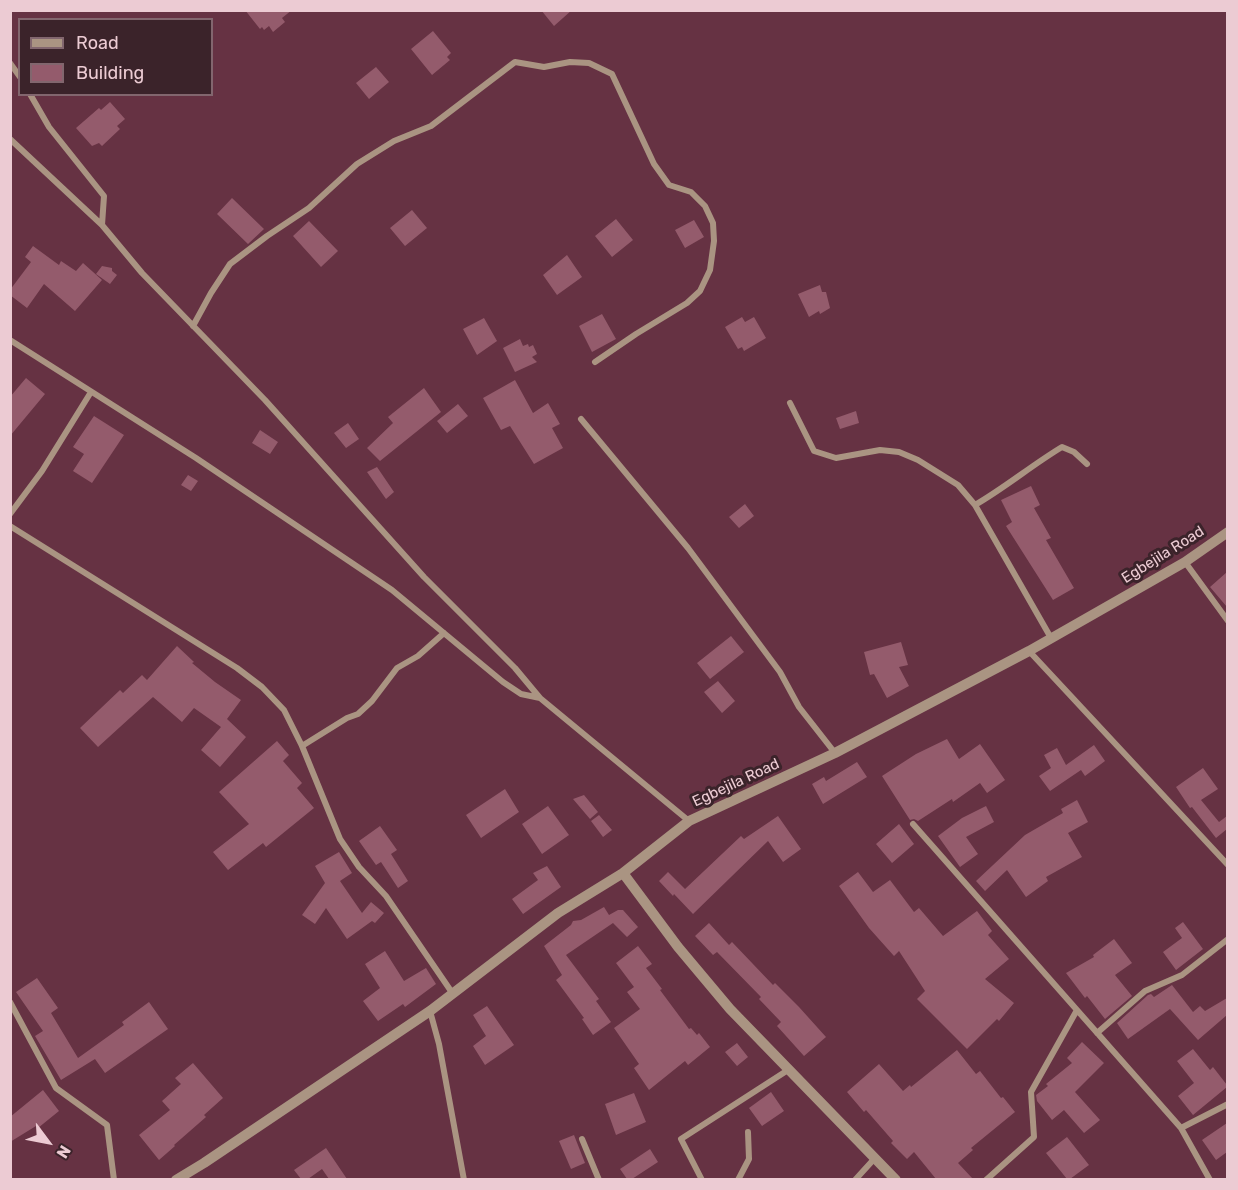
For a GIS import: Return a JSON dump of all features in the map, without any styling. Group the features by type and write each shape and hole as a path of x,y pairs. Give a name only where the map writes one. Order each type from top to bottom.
{"street":[{"path":"193,326 230,264 309,208 357,164 394,141 431,126 515,62 544,67 570,62 589,63 612,74 654,164 669,185 691,192 705,206 713,223 714,232 710,270 700,291 687,303 595,362"},
{"path":"31,96 49,127 104,196 102,225"},
{"path":"10,139 102,225 142,273 264,400 424,578 515,668 540,699 689,820"},
{"path":"10,340 196,458 392,590 503,682 521,694 540,699"},
{"path":"10,514 42,471 91,392"},
{"path":"790,403 814,452 836,458 880,450 899,452 918,460 958,485 975,505 1051,638"},
{"path":"581,419 688,548 780,672 799,707 835,753"},
{"path":"975,505 1010,484 1062,447 1074,452 1087,464"},
{"path":"10,526 237,668 262,687 284,710 302,746 340,840 359,867 386,896 453,994"},
{"name":"Egbejila Road","path":"176,1179 204,1163 430,1011 558,913 624,873 689,820 835,753 1029,651 1185,562 1227,532"},
{"path":"1185,562 1227,621"},
{"path":"302,746 347,718 358,714 372,701 397,668 418,656 444,633"},
{"path":"1029,651 1227,865"},
{"path":"913,824 1181,1128 1210,1179"},
{"path":"624,873 705,980 788,1070 896,1179"},
{"path":"1097,1033 1145,991 1182,975 1227,939"},
{"path":"10,1002 56,1088 107,1125 114,1179"},
{"path":"986,1179 1034,1137 1031,1092 1077,1010"},
{"path":"430,1011 439,1044 464,1179"},
{"path":"702,1179 681,1139 788,1070"},
{"path":"1181,1128 1227,1104"},
{"path":"738,1179 749,1159 748,1132"},
{"path":"582,1139 599,1179"},
{"path":"855,1179 875,1158"}],"building":[{"path":"245,10 292,10 282,18 285,22 273,32 269,26 264,30 262,27 260,29"},
{"path":"541,10 572,10 554,26"},
{"path":"433,31 451,53 447,57 450,60 432,75 411,49"},
{"path":"376,67 389,82 369,99 356,83"},
{"path":"110,102 125,119 117,126 120,129 102,146 99,143 92,146 76,128 99,108 101,110"},
{"path":"232,198 264,229 248,244 217,214"},
{"path":"412,210 427,228 405,246 390,228"},
{"path":"616,219 633,240 612,257 595,236"},
{"path":"694,220 704,237 685,248 675,230"},
{"path":"309,221 338,251 321,267 293,236"},
{"path":"33,246 59,265 61,261 76,271 83,263 102,280 75,311 44,284 27,308 10,295 10,290 31,262 25,257"},
{"path":"567,255 582,277 557,295 543,275"},
{"path":"102,266 112,268 117,275 110,284 96,274"},
{"path":"820,285 822,292 826,292 830,308 809,317 798,294"},
{"path":"602,314 616,339 592,352 579,326"},
{"path":"742,317 745,322 754,317 766,338 744,351 742,347 738,349 725,327"},
{"path":"484,318 497,341 477,355 463,329"},
{"path":"520,339 523,346 533,345 537,354 532,357 537,362 515,372 503,348"},
{"path":"26,378 45,394 10,436 10,397"},
{"path":"515,380 533,413 548,403 560,424 552,428 563,448 534,464 510,426 501,430 483,398"},
{"path":"424,388 441,412 380,461 367,448 393,423 388,417"},
{"path":"458,404 468,416 447,433 437,421"},
{"path":"856,411 859,423 840,429 836,418"},
{"path":"94,416 124,435 92,483 73,471 84,454 73,447"},
{"path":"348,423 359,439 346,448 334,433"},
{"path":"260,430 278,442 270,454 252,443"},
{"path":"377,467 394,492 386,499 367,472"},
{"path":"188,475 198,481 191,491 181,485"},
{"path":"1031,486 1040,505 1034,508 1051,538 1046,540 1074,588 1053,600 1006,526 1012,522 1001,500"},
{"path":"745,504 754,516 739,528 729,517"},
{"path":"1227,572 1227,607 1210,587"},
{"path":"731,636 744,652 710,679 697,663"},
{"path":"901,642 908,665 899,667 909,686 887,698 874,674 870,675 864,652"},
{"path":"177,646 194,662 192,663 241,700 227,719 246,737 220,767 201,750 221,727 194,708 182,722 153,697 98,747 80,728 120,690 123,693 142,675 147,680"},
{"path":"718,681 735,701 722,713 704,692"},
{"path":"947,739 959,759 980,744 1005,780 987,793 980,783 953,802 952,799 918,821 910,820 882,776 916,754"},
{"path":"277,741 289,755 283,761 302,783 297,788 314,808 266,847 263,843 228,870 213,852 249,824 219,792"},
{"path":"1094,745 1105,761 1085,776 1081,770 1050,791 1039,776 1051,768 1044,755 1057,748 1066,765"},
{"path":"857,762 867,777 823,804 812,784 824,777 826,781"},
{"path":"1203,768 1218,789 1201,800 1219,822 1227,816 1227,829 1216,838 1192,807 1190,808 1176,787"},
{"path":"505,789 519,812 481,838 466,815"},
{"path":"584,795 598,812 590,819 573,799"},
{"path":"1077,800 1088,822 1068,833 1082,857 1046,877 1048,881 1026,897 1007,870 985,891 976,881 1025,835 1063,813 1061,809"},
{"path":"548,806 569,835 542,854 522,824"},
{"path":"986,806 994,822 966,837 978,854 960,867 938,836 962,818"},
{"path":"599,815 612,830 603,837 591,821"},
{"path":"778,816 801,849 783,862 768,841 693,914 659,881 668,872 685,889 741,836 744,839"},
{"path":"899,824 914,844 892,863 876,844"},
{"path":"380,826 397,850 391,854 408,881 398,888 381,862 376,865 359,841"},
{"path":"339,852 352,873 340,881 362,913 371,902 384,913 375,923 372,921 347,939 326,908 315,924 302,915 325,883 315,866"},
{"path":"547,866 561,887 523,914 512,899 538,880 533,873"},
{"path":"858,872 873,892 890,880 914,912 919,908 943,936 977,911 992,931 988,935 1009,959 985,979 1014,1003 999,1021 997,1019 967,1049 917,999 925,991 899,951 894,956 869,928 839,886"},
{"path":"604,907 609,915 623,910 638,927 627,937 613,923 566,955 599,999 596,1001 611,1022 593,1035 582,1019 584,1018 556,980 562,975 544,946 573,921 581,920"},
{"path":"1183,922 1203,949 1176,970 1163,952 1182,938 1175,928"},
{"path":"709,923 729,945 732,942 773,985 775,983 826,1037 804,1056 777,1026 781,1022 759,999 761,997 717,952 713,955 695,936"},
{"path":"1114,939 1132,963 1115,975 1132,996 1105,1019 1066,973 1094,957 1093,955"},
{"path":"638,946 652,964 646,968 662,989 660,990 689,1029 691,1028 697,1035 699,1033 710,1047 688,1065 685,1061 649,1090 634,1068 639,1064 614,1028 640,1009 627,992 634,987 616,963"},
{"path":"385,951 404,981 426,968 436,984 405,1007 403,1004 378,1021 363,1001 380,988 365,964"},
{"path":"37,978 58,1008 51,1013 78,1058 124,1025 122,1022 149,1002 168,1029 105,1073 95,1059 61,1080 35,1036 43,1031 16,992"},
{"path":"1172,985 1193,1012 1200,1006 1205,1011 1227,998 1227,1015 1198,1040 1170,1009 1128,1039 1117,1023 1148,995 1151,994 1154,997"},
{"path":"487,1006 514,1045 485,1065 473,1046 486,1036 473,1015"},
{"path":"1082,1042 1104,1063 1075,1092 1100,1120 1084,1133 1064,1110 1052,1120 1037,1101 1036,1095 1072,1063 1067,1058"},
{"path":"737,1043 748,1057 737,1066 725,1052"},
{"path":"1193,1049 1210,1070 1213,1067 1227,1087 1193,1115 1178,1096 1194,1083 1177,1061"},
{"path":"957,1050 976,1074 980,1071 1015,1112 971,1148 973,1150 958,1163 973,1179 936,1179 914,1152 907,1159 891,1143 893,1141 866,1110 864,1112 847,1092 879,1064 903,1091"},
{"path":"193,1063 223,1098 204,1115 206,1117 159,1160 139,1135 170,1110 162,1101 181,1084 175,1078"},
{"path":"43,1090 59,1111 38,1128 36,1126 10,1142 10,1117"},
{"path":"771,1092 784,1111 762,1126 749,1108"},
{"path":"634,1093 646,1122 616,1135 605,1104"},
{"path":"1227,1123 1227,1152 1216,1160 1202,1140"},
{"path":"574,1135 585,1163 571,1169 559,1141"},
{"path":"1067,1137 1089,1165 1070,1179 1067,1179 1046,1153"},
{"path":"326,1148 347,1179 329,1179 322,1169 308,1179 301,1179 294,1170"},
{"path":"650,1149 658,1162 632,1179 627,1179 620,1169"}]}
